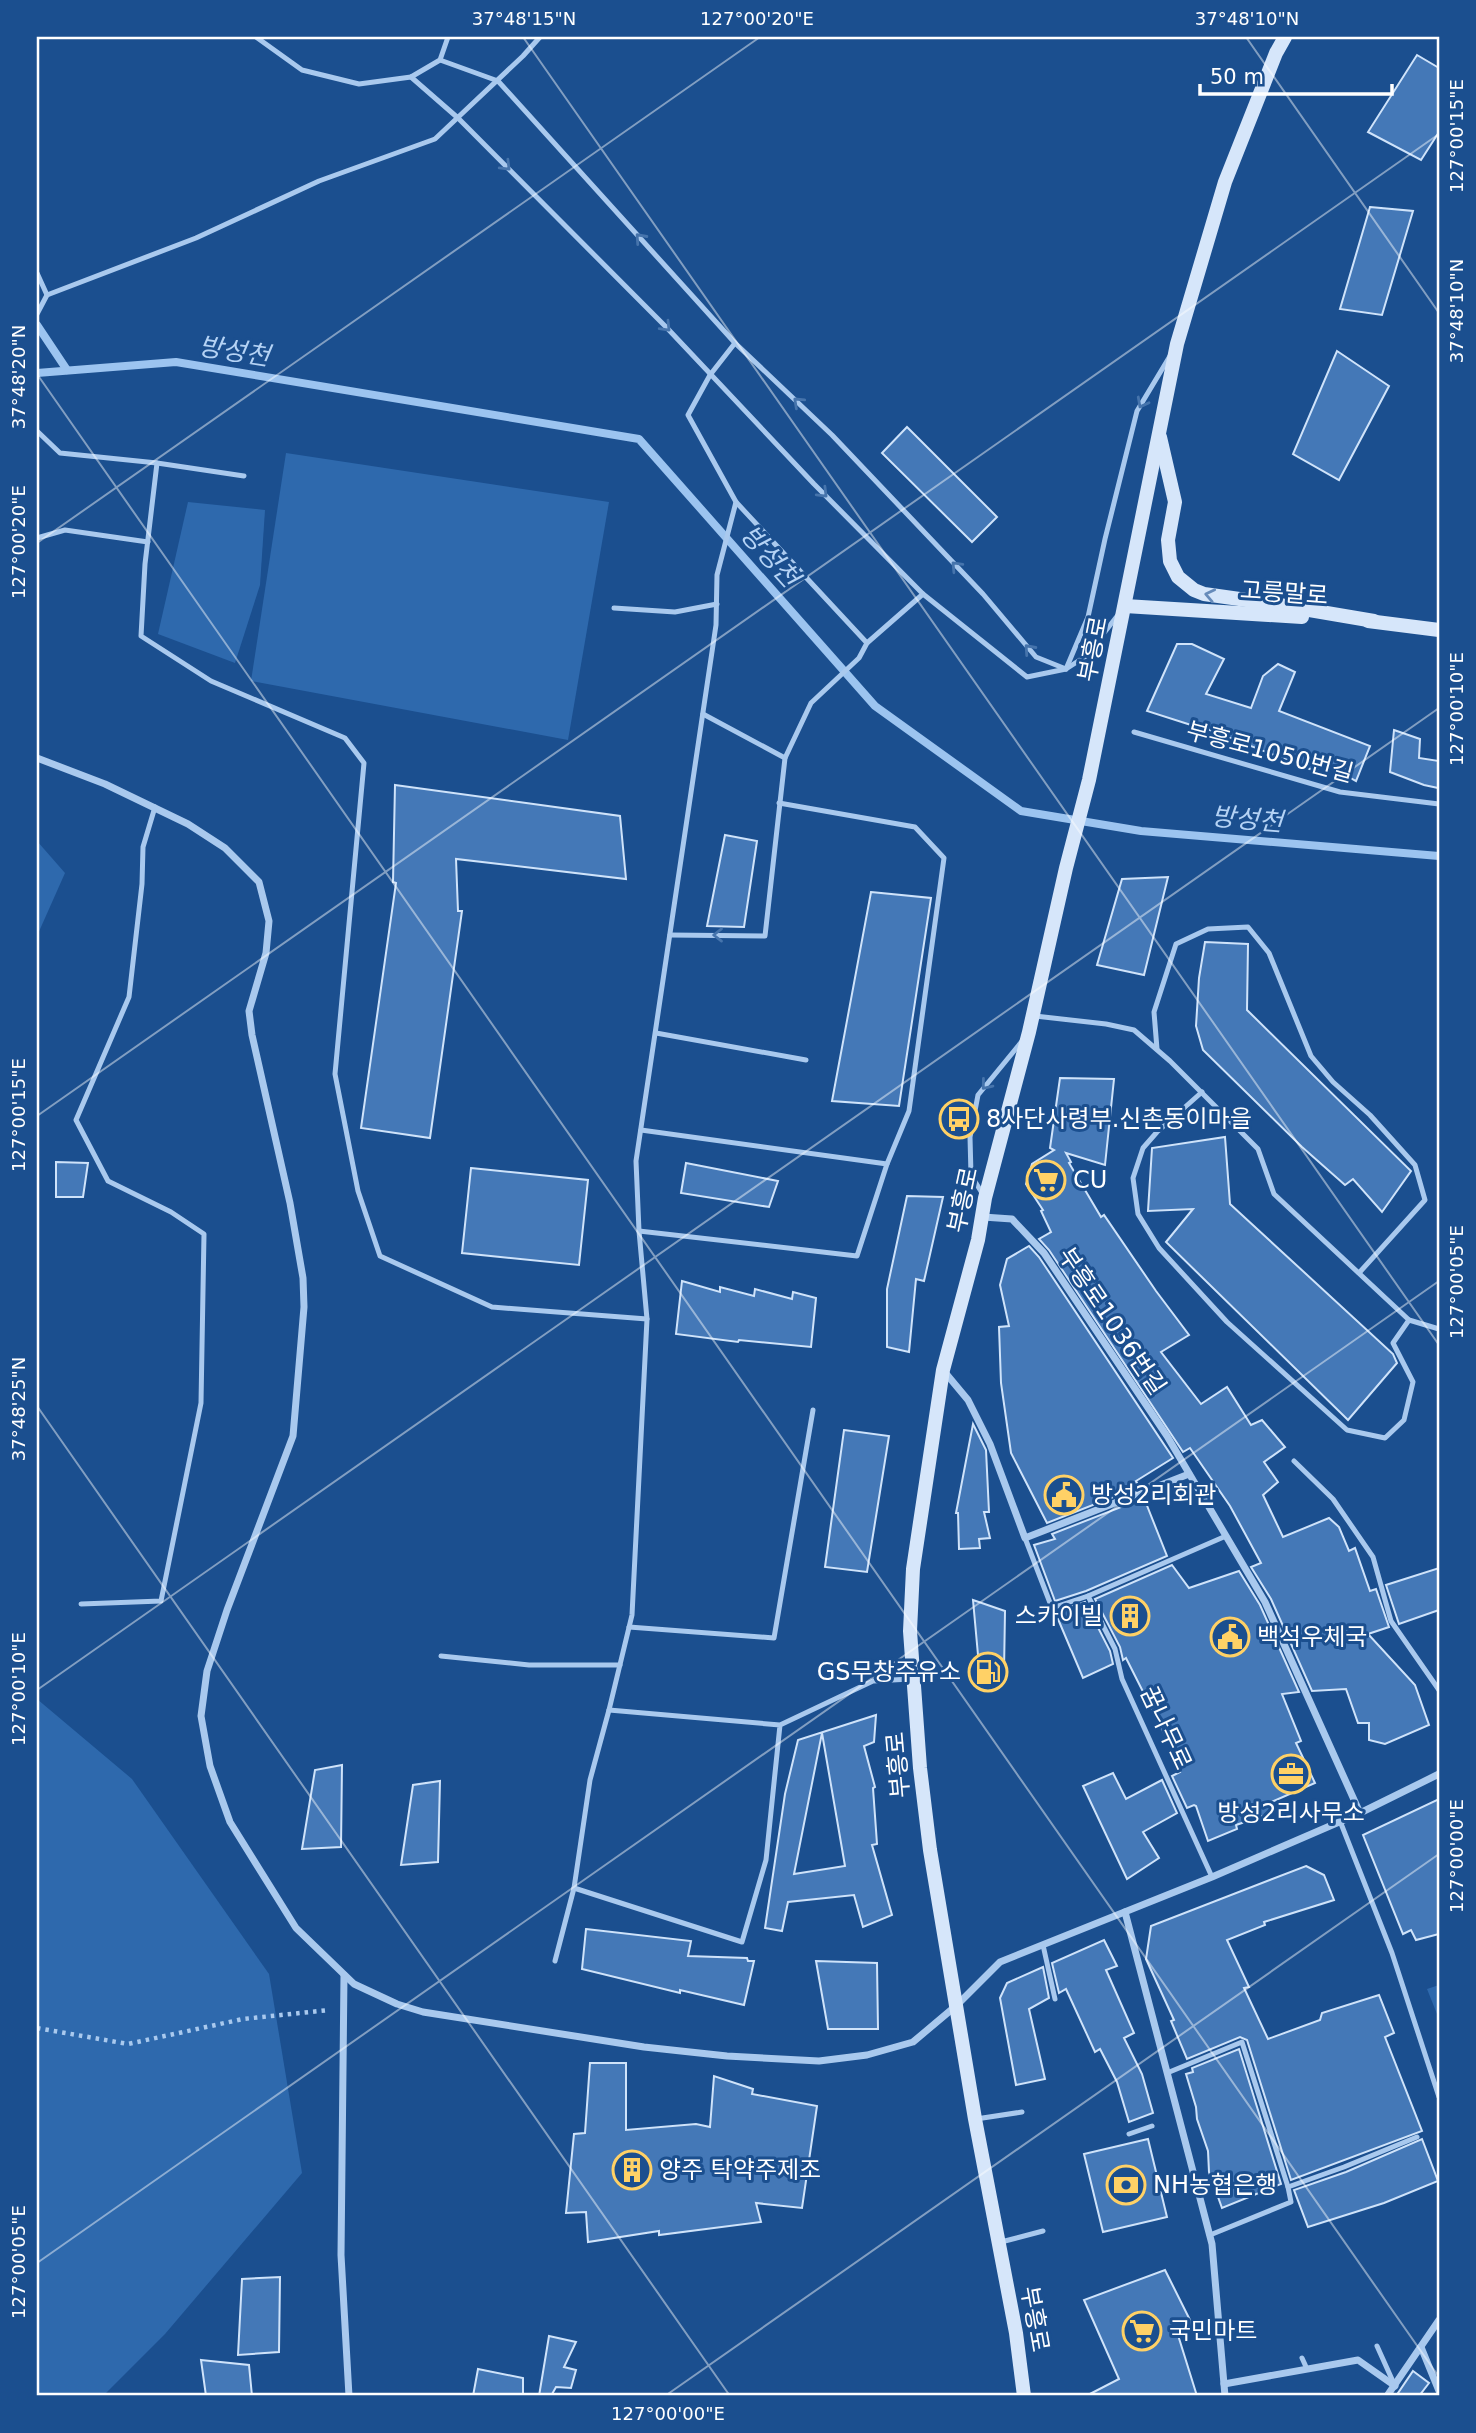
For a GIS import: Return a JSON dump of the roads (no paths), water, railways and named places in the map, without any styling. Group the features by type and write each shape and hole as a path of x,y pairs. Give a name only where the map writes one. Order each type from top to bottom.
{"main road":[{"name":"부흥로","path":"1024,2396 1016,2333 975,2119 930,1850 920,1768 910,1632 913,1569 943,1370 1090,780 1177,344 1225,182 1276,53 1285,37"},
{"path":"1159,430 1175,502 1168,540 1170,561 1178,577 1203,594 1374,621"},
{"name":"고릉말로","path":"1125,606 1374,621 1439,630"}],"street":[{"path":"37,758 155,807 225,848 258,882 269,921 266,953 250,1011 303,1278 304,1307 293,1436 223,1622 207,1671 201,1716 210,1766 230,1822 296,1928 354,1984 423,2012 644,2047 784,2061 867,2055 913,2042 1000,1962 1212,1877 1360,1813 1439,1774"},
{"name":"부흥로1036번길","path":"983,1217 1012,1219 1044,1253 1167,1436 1265,1602 1360,1813"},
{"path":"943,1370 968,1400 990,1444 1025,1538 1189,1474"},
{"path":"1125,1912 1210,2235 1225,2396"},
{"path":"344,1975 341,2255 349,2396"},
{"path":"1387,2396 1439,2320"},
{"path":"1421,2347 1439,2391"},
{"path":"1224,2384 1358,2360 1395,2386"}],"lane":[{"path":"256,37 302,70 359,84 411,77 440,60 448,37"},
{"path":"37,313 47,295 196,238 319,181 435,139 498,81 540,37"},
{"path":"440,60 498,81 735,343 832,435 983,594 1036,657 1066,669"},
{"path":"411,77 458,118 668,329 709,375 923,594 1027,677 1066,669 1086,656 1125,606"},
{"path":"37,273 47,295"},
{"path":"735,343 709,375 688,415 736,502 867,643"},
{"path":"1066,669 1088,617 1137,411 1177,344"},
{"path":"37,431 61,453 158,463 244,477"},
{"path":"158,463 148,542 141,636 211,681 345,738 364,763 335,1074 358,1191 380,1256 492,1307 647,1319"},
{"path":"555,1961 574,1888 590,1780 632,1615 647,1319 636,1161 716,625 717,575 736,502"},
{"path":"37,538 65,530 148,542"},
{"path":"670,935 765,936 785,758 811,703 859,658 867,643 923,594"},
{"path":"614,608 675,612 717,604"},
{"path":"703,714 785,758"},
{"name":"부흥로1050번길","path":"1134,732 1340,792 1439,803"},
{"path":"639,1231 857,1256 887,1164 909,1111 944,858 915,827 779,803"},
{"path":"81,1604 161,1601 201,1403 204,1234 171,1212 108,1181 76,1120 129,997 144,847 155,807"},
{"path":"1157,1049 1154,1012 1176,944 1208,929 1248,927 1269,953 1311,1056 1415,1165 1425,1200 1359,1273"},
{"path":"1032,1015 1134,1030 1202,1092 1258,1149 1274,1194 1409,1320 1439,1329"},
{"path":"985,1198 971,1175 970,1137 978,1095 1029,1032"},
{"path":"656,1033 806,1060"},
{"path":"1202,1092 1143,1148 1133,1178 1138,1214 1159,1248 1227,1322 1347,1430 1385,1438 1404,1420 1413,1382 1393,1343 1409,1320"},
{"path":"641,1130 887,1164"},
{"path":"629,1627 774,1638 813,1410"},
{"path":"1294,1461 1333,1499 1373,1557 1391,1620 1439,1689"},
{"path":"1025,1538 1052,1608 1088,1596 1226,1536"},
{"name":"꿈나무로","path":"1088,1596 1115,1649 1122,1679 1212,1877"},
{"path":"442,1656 529,1665 620,1665"},
{"path":"609,1710 780,1725 873,1681 914,1678"},
{"path":"574,1888 742,1942 766,1860 780,1725"},
{"path":"1340,1821 1392,1953 1439,2097"},
{"path":"1043,1945 1055,1999"},
{"path":"1167,2073 1242,2042 1288,2187 1291,2202 1210,2235"},
{"path":"975,2119 1022,2112"},
{"path":"1129,2134 1152,2126"},
{"path":"1288,2187 1343,2168 1417,2137"},
{"path":"998,2243 1043,2231"},
{"path":"1377,2346 1395,2386"},
{"path":"1302,2358 1307,2369"}],"waterway":[{"path":"37,325 67,370"},
{"name":"방성천","path":"37,373 176,362 639,439 875,706 1021,811 1141,831 1439,856"}],"place":[{"name":"8사단사령부.신촌동이마을","path":"959,1119"},
{"name":"CU","path":"1046,1180"},
{"name":"방성2리회관","path":"1064,1495"},
{"name":"스카이빌","path":"1130,1616"},
{"name":"백석우체국","path":"1230,1637"},
{"name":"GS무창주유소","path":"988,1672"},
{"name":"방성2리사무소","path":"1291,1774"},
{"name":"양주 탁약주제조","path":"632,2170"},
{"name":"NH농협은행","path":"1126,2185"},
{"name":"국민마트","path":"1142,2331"}]}
